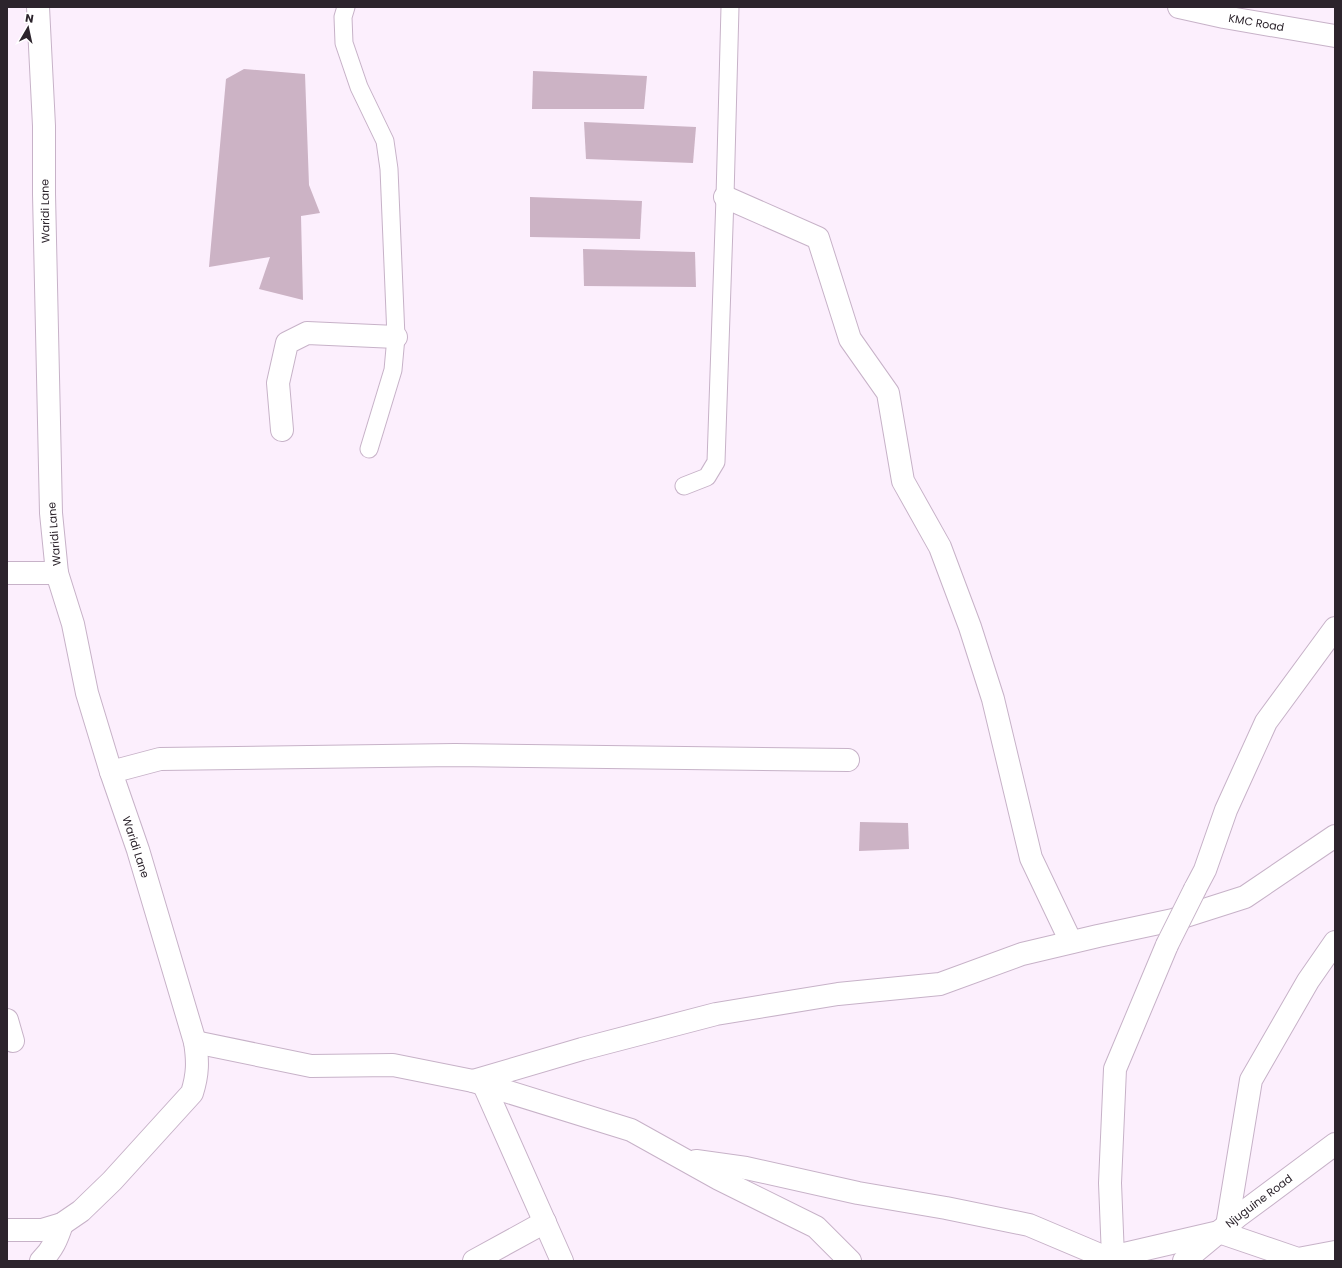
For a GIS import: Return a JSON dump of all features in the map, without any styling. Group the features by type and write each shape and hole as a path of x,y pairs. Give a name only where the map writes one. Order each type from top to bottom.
{"street":[{"name":"Waridi Lane","path":"7,1230 42,1230 62,1224 81,1211 112,1180 192,1093 196,1079 198,1060 195,1042 138,850 111,772 88,693 73,624 57,572 51,513 44,194 44,126 38,7"},
{"name":"KMC Road","path":"1179,7 1224,17 1335,36"},
{"path":"725,197 818,238 850,339 888,393 904,481 940,547 970,627 994,699 1031,858 1072,942"},
{"path":"282,430 278,383 287,343 307,333 396,337"},
{"path":"7,573 57,572"},
{"path":"1113,1257 1110,1183 1115,1069 1167,945 1205,870 1226,810 1266,722 1335,628"},
{"path":"111,772 160,759 455,755 848,760"},
{"path":"478,1082 582,1049 716,1014 838,994 940,984 1022,954 1173,920 1245,897 1335,836"},
{"path":"1226,1232 1251,1080 1308,981 1335,942"},
{"path":"7,1020 12,1041"},
{"path":"195,1042 311,1066 393,1065 478,1082 631,1130 719,1179 816,1227 850,1261"},
{"path":"478,1082 562,1261"},
{"name":"Njuguine Road","path":"1184,1261 1226,1232 1335,1144"},
{"path":"686,1160 746,1168 858,1193 946,1208 1029,1225 1107,1258 1226,1232 1298,1260 1335,1252"},
{"path":"474,1261 545,1222"},
{"path":"41,1261 50,1252 57,1239 62,1224"},
{"path":"1226,1232 1264,1261"}],"lane":[{"path":"346,7 343,17 344,44 359,87 385,141 389,169 396,337 393,370 369,449"},
{"path":"684,486 708,477 716,462 730,7"}],"building":[{"path":"244,69 305,74 309,185 320,213 301,216 303,300 259,289 270,257 209,267 226,79"},
{"path":"533,71 647,76 644,109 532,109"},
{"path":"584,122 696,127 693,163 586,159"},
{"path":"530,197 642,201 640,239 530,237"},
{"path":"583,249 695,252 696,287 584,286"},
{"path":"860,822 908,823 909,849 859,851"}]}
